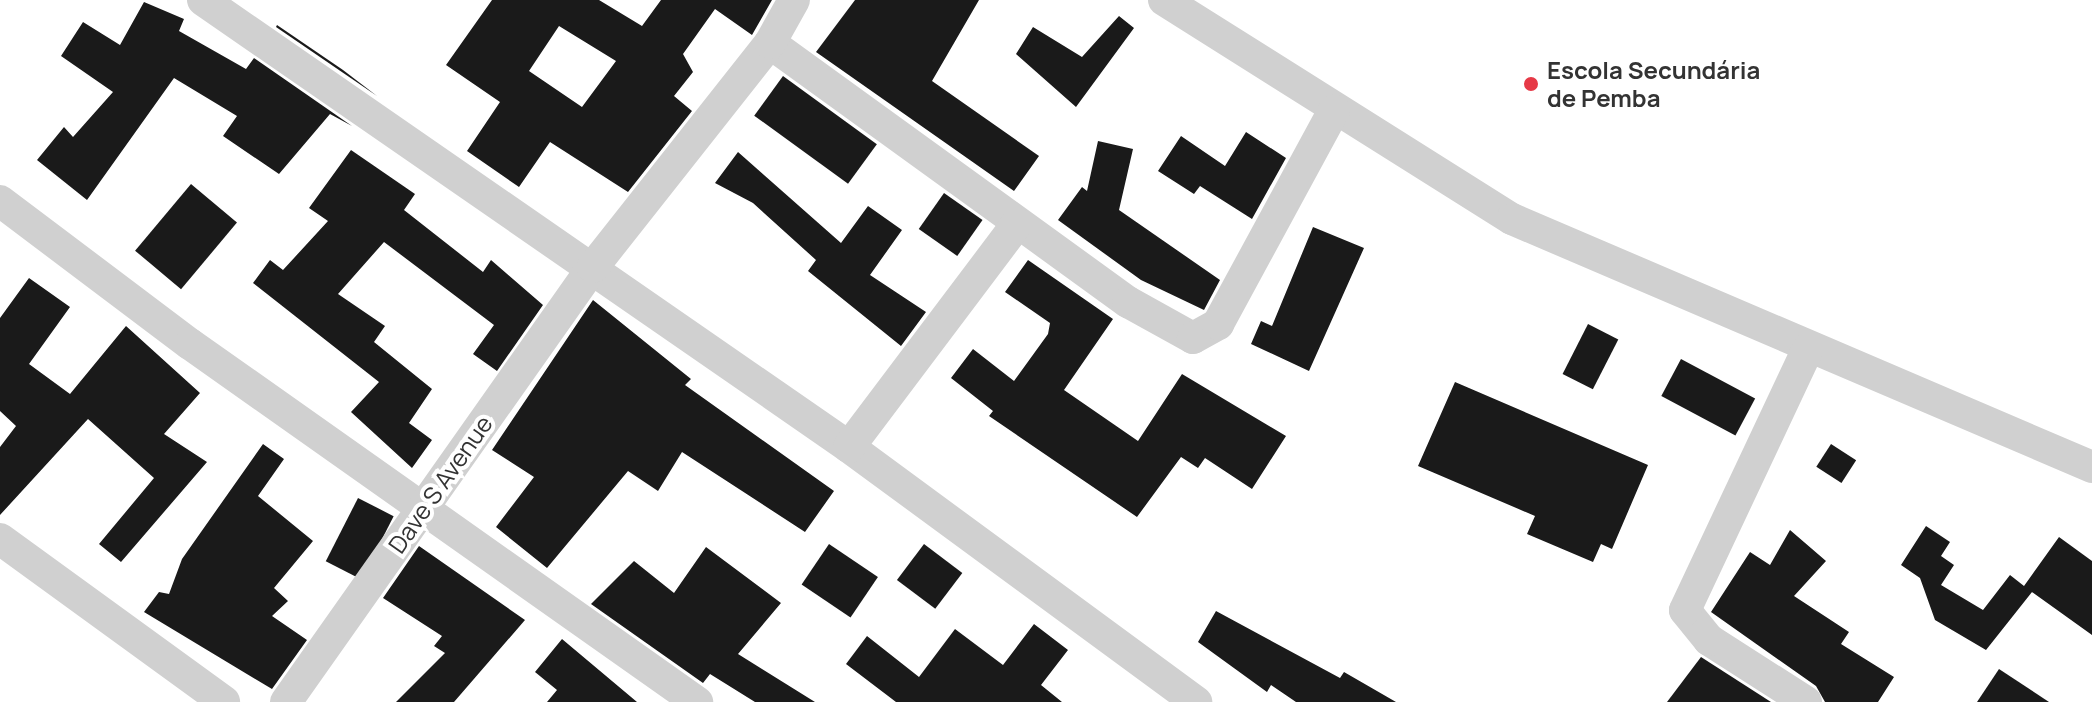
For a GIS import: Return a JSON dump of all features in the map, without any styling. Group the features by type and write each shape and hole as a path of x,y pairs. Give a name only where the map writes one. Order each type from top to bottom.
{"street":[{"path":"203,0 849,447 1196,702"},
{"name":"Dave S Avenue","path":"286,702 593,267 770,43 794,0"},
{"path":"1164,0 1334,110 1512,219 1808,349 2092,467"},
{"path":"770,43 1128,302 1203,336 1218,324 1334,110"},
{"path":"0,201 422,509 697,702"},
{"path":"849,447 1017,224"},
{"path":"1806,702 1709,640 1685,610 1808,349"},
{"path":"0,539 224,702"}],"building":[{"path":"492,0 599,0 642,26 661,0 772,0 752,35 715,9 683,54 693,72 674,96 692,111 628,192 550,142 519,187 467,151 500,102 446,65","holes":["559,26 616,61 582,107 529,71"]},
{"path":"855,0 979,0 932,81 1039,156 1014,191 816,52"},
{"path":"144,2 184,19 179,31 246,69 254,58 352,126 330,114 279,174 223,136 237,116 174,78 87,200 37,160 64,127 73,137 113,92 61,56 83,22 120,45"},
{"path":"1119,16 1134,28 1076,107 1016,54 1033,27 1082,57"},
{"path":"276,27 343,70 377,96"},
{"path":"783,76 877,144 848,184 754,116"},
{"path":"1246,132 1286,158 1252,219 1200,186 1194,194 1158,171 1181,136 1225,166"},
{"path":"1098,141 1133,149 1119,210 1220,280 1204,310 1141,280 1058,220 1082,187 1087,191"},
{"path":"351,150 415,194 404,210 483,272 491,260 543,305 497,371 473,354 494,325 384,242 338,294 385,326 374,342 432,389 409,423 432,440 412,468 351,412 379,382 253,283 270,260 283,270 328,221 309,208"},
{"path":"738,152 841,243 868,206 902,230 870,275 926,312 901,346 808,271 816,260 753,203 715,183"},
{"path":"191,184 237,223 181,289 135,251"},
{"path":"944,193 983,220 957,256 919,229"},
{"path":"1313,227 1364,248 1309,371 1251,344 1261,321 1272,326"},
{"path":"1028,260 1113,319 1064,390 1138,441 1182,374 1286,436 1252,489 1205,458 1198,468 1181,457 1137,517 989,416 993,411 951,378 973,349 1014,381 1048,334 1050,323 1005,292"},
{"path":"29,278 70,307 29,364 70,394 126,326 200,393 164,434 207,462 121,562 99,544 154,478 88,419 0,515 0,447 16,426 0,411 0,318"},
{"path":"593,300 691,379 685,385 834,491 805,532 682,452 658,491 628,471 547,568 496,527 534,477 492,450"},
{"path":"1588,324 1618,339 1593,389 1563,374"},
{"path":"1681,359 1755,398 1735,436 1661,396"},
{"path":"1455,382 1648,465 1612,549 1601,544 1593,562 1527,534 1535,516 1418,466"},
{"path":"263,444 284,459 258,496 313,541 274,588 288,601 272,616 307,640 272,689 144,612 159,592 169,594 182,559"},
{"path":"1831,444 1856,460 1841,483 1816,467"},
{"path":"358,498 394,516 361,579 326,561"},
{"path":"1926,526 1950,542 1941,556 1954,565 1941,585 1983,610 2010,575 2024,586 2059,537 2092,561 2092,635 2032,592 1986,650 1935,620 1920,578 1901,565"},
{"path":"1790,530 1826,561 1794,596 1849,632 1841,644 1894,677 1878,702 1825,702 1816,686 1711,612 1750,552 1770,565"},
{"path":"829,544 878,577 851,618 802,585"},
{"path":"924,544 962,573 935,609 897,580"},
{"path":"419,546 525,620 454,702 396,702 445,653 434,646 442,636 383,598"},
{"path":"706,547 781,603 738,654 815,702 755,702 710,674 703,683 591,604 634,561 674,593"},
{"path":"1216,611 1340,678 1344,672 1396,702 1296,702 1271,685 1267,692 1198,642"},
{"path":"1034,624 1068,650 1041,685 1062,702 896,702 846,664 867,636 919,677 955,629 1003,665"},
{"path":"562,639 637,702 547,702 557,690 535,672"},
{"path":"1701,657 1771,702 1667,702"},
{"path":"1999,669 2049,702 1977,702"}],"place":[{"name":"Escola Secundária de Pemba","path":"1531,84"}]}
